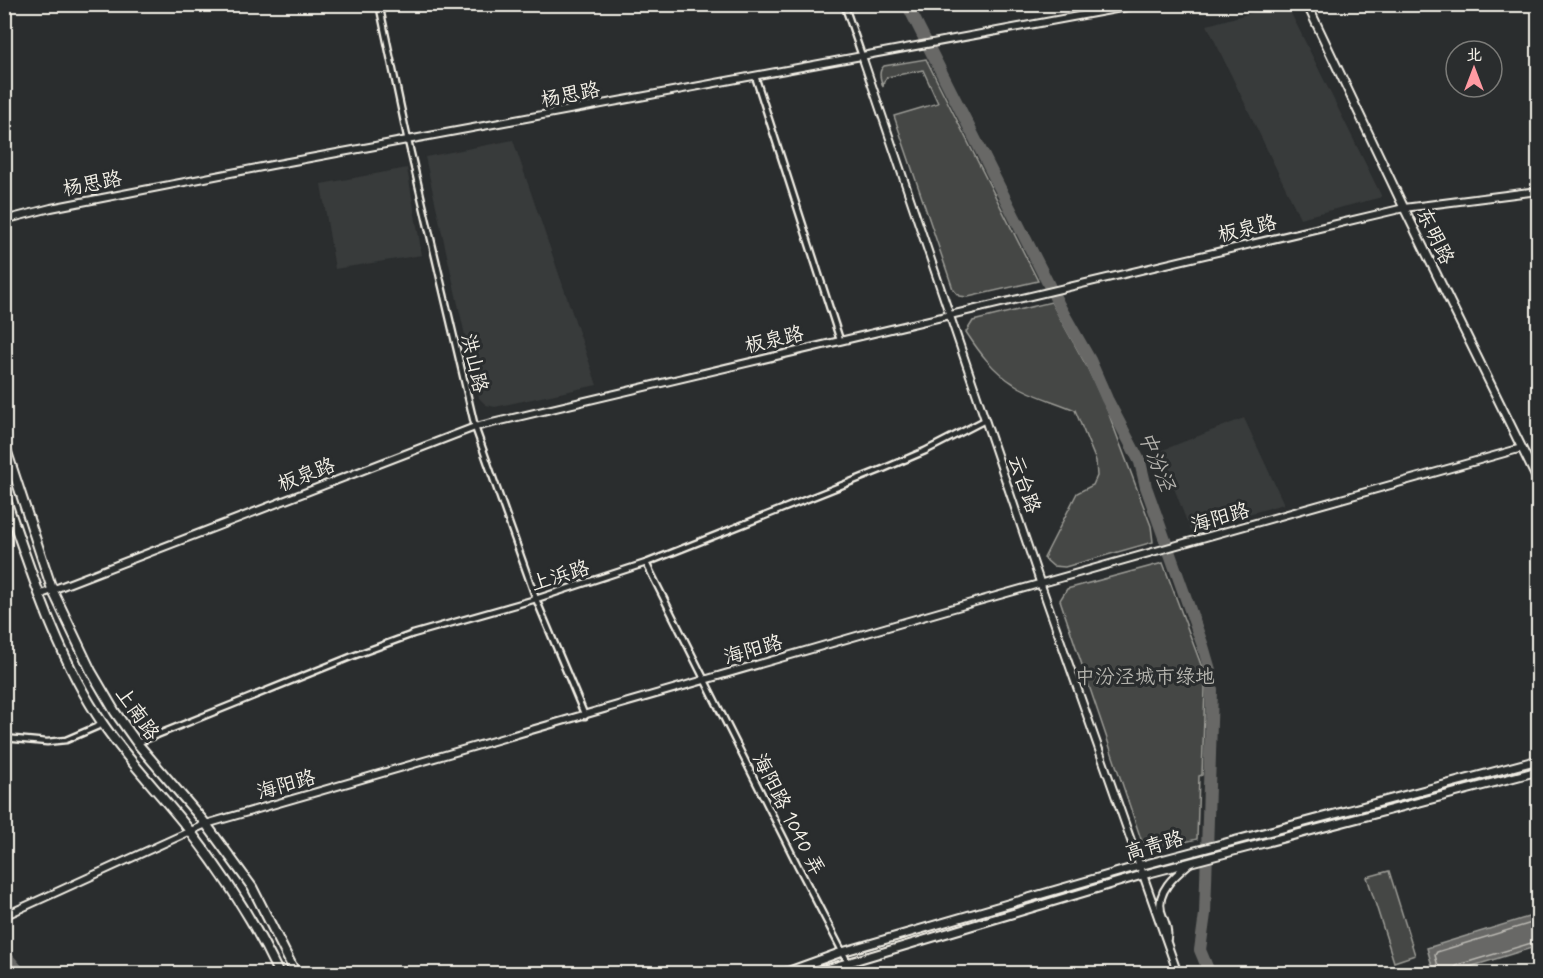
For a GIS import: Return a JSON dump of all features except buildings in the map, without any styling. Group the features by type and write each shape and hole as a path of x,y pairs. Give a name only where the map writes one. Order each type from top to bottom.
{"main road":[{"name":"东明路","path":"1307,4 1404,208 1539,481"},
{"name":"上南路","path":"4,443 52,590 91,671 115,712 137,743 206,824 252,887 296,974"},
{"name":"上南路","path":"4,494 39,595 70,664 103,724 190,830 237,896 279,974"},
{"name":"高青路","path":"781,974 842,952 1139,866 1539,760"},
{"name":"高青路","path":"810,974 847,961 1142,875 1539,771"}],"street":[{"path":"4,6 15,4"},
{"name":"洪山路","path":"379,4 408,141 475,427 536,598 585,716"},
{"name":"云台路","path":"844,4 1041,585 1178,974"},
{"name":"杨思路","path":"4,220 51,208 1143,4"},
{"path":"755,76 840,340"},
{"name":"板泉路","path":"39,595 475,427 1404,208 1539,191"},
{"name":"上浜路","path":"137,743 413,634 646,563 893,465 986,420"},
{"name":"海阳路","path":"4,916 206,824 1522,448"},
{"name":"海阳路 1040 弄","path":"646,563 847,961"},
{"path":"4,738 56,741 75,737 103,724"},
{"path":"1167,943 1168,932 1161,901 1171,880 1195,861"},
{"path":"847,961 854,974"}],"shaded area":[{"path":"1287,5 1382,197 1300,218 1207,25"},
{"path":"513,140 597,385 495,407 486,405 479,398 425,157"},
{"path":"407,168 422,255 335,269 321,184"},
{"path":"1244,418 1284,504 1190,530 1160,451"}],"green space":[{"path":"926,59 1038,281 968,297 959,296 953,289 894,116 938,103 923,70 887,77 883,87 880,76 884,66"},
{"path":"1051,302 1087,367 1108,412 1151,526 1153,542 1065,567 1053,566 1044,558 1077,493 1093,485 1097,476 1096,461 1075,410 1028,392 1006,379 987,361 966,332 973,321"},
{"name":"中汾泾城市绿地","path":"1163,563 1203,670 1205,688 1202,775 1199,776 1197,839 1153,850 1143,845 1060,600 1067,589"},
{"path":"1389,871 1415,955 1394,962 1367,877"}],"water":[{"path":"1538,914 1538,946 1450,973 1434,973 1427,948"}],"waterway":[{"name":"中汾泾","path":"907,4 1140,462 1146,487 1203,646 1210,670 1212,691 1205,914 1200,950 1210,974"},
{"path":"4,954 21,974"}]}
